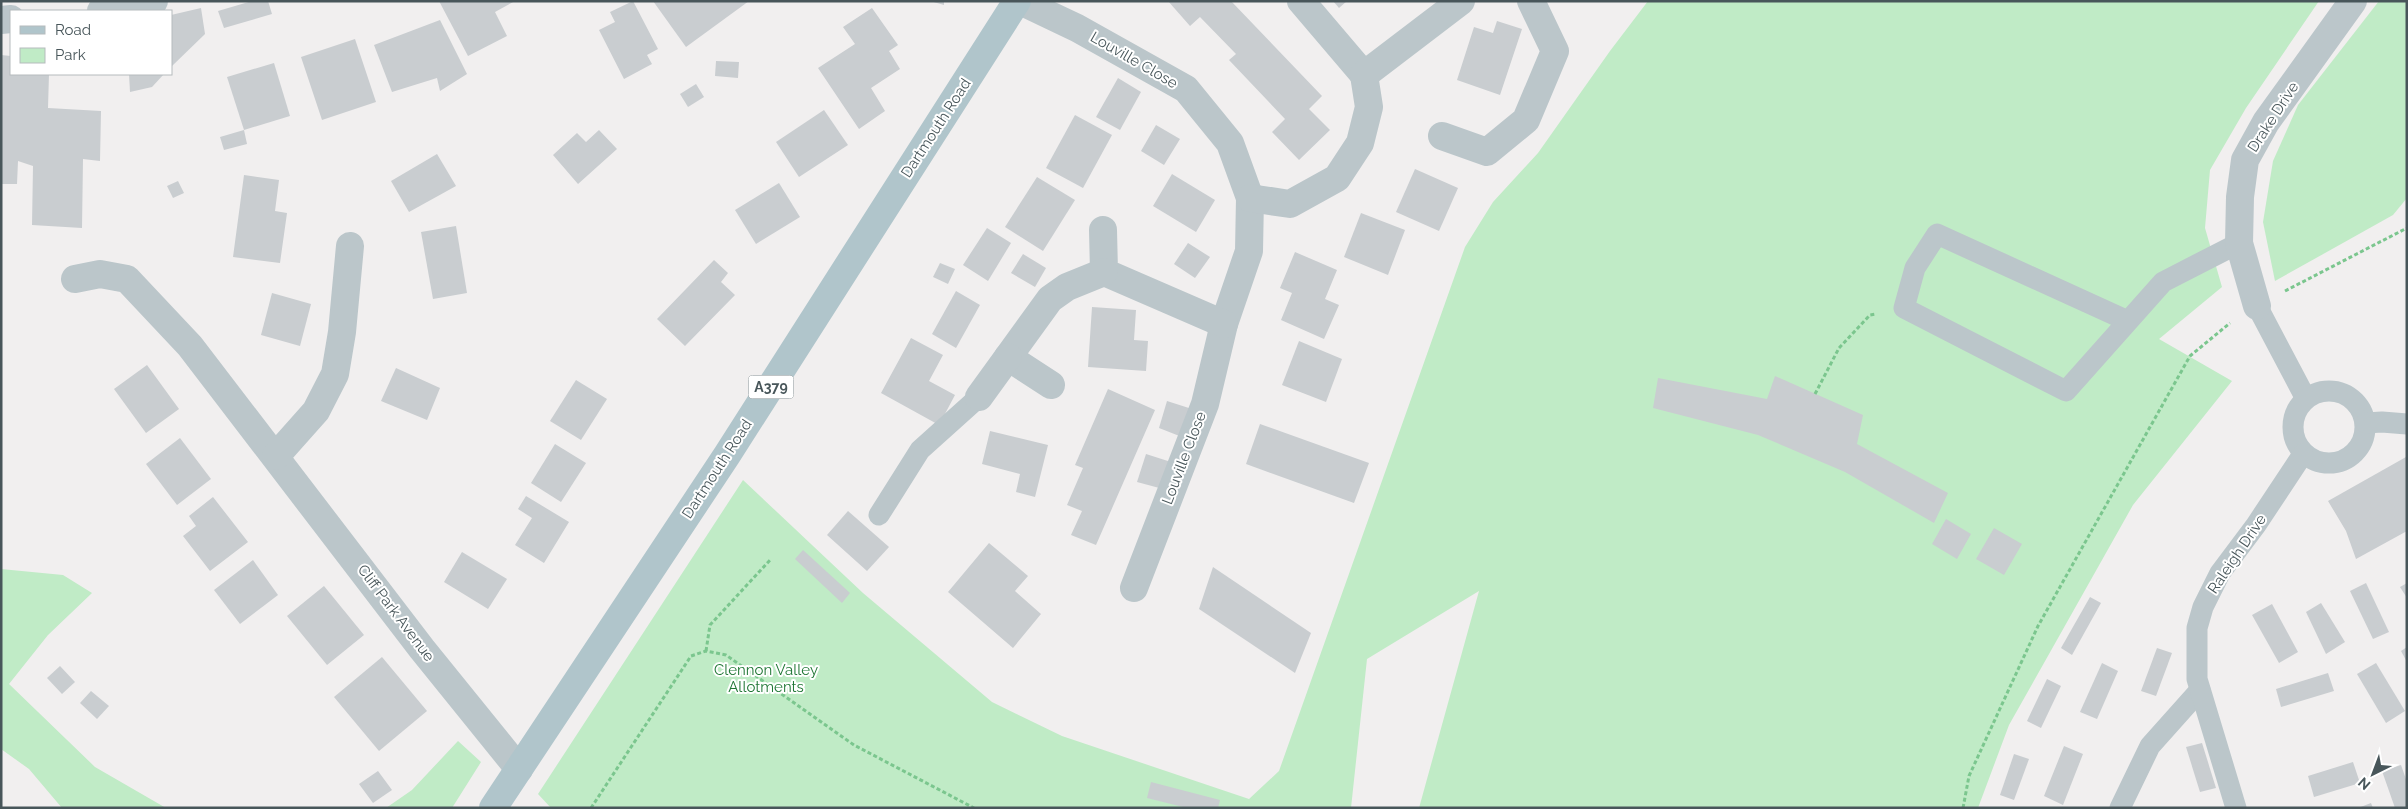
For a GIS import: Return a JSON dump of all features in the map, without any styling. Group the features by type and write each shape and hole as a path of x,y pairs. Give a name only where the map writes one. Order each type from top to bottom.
{"main road":[{"name":"Dartmouth Road","path":"493,808 727,455 1018,1"}],"street":[{"path":"105,10 154,1"},
{"name":"Louville Close","path":"1018,1 1077,28 1186,89 1230,143 1250,198 1249,251 1224,324 1205,404 1134,588"},
{"path":"1250,198 1290,204 1337,178 1360,143 1369,107 1364,75 1301,1"},
{"path":"1364,75 1461,1"},
{"path":"1442,136 1487,152 1526,120 1555,51 1531,1"},
{"name":"Drake Drive","path":"2257,306 2239,243 2240,196 2245,160 2266,122 2353,1"},
{"path":"1103,230 1104,272"},
{"path":"276,456 316,411 335,374 342,332 350,246"},
{"path":"979,397 1050,299 1068,287 1104,272 1224,324"},
{"name":"Cliff Park Avenue","path":"75,279 100,274 127,278 190,346 276,456 422,650 518,769"},
{"path":"1008,357 1051,385"}],"lane":[{"path":"2128,321 1937,234 1915,268 1904,308 2066,391 2163,282 2239,243"},
{"path":"2257,306 2305,397"},
{"path":"2338,390 2358,403 2366,424 2363,442 2348,459 2333,464 2316,462 2303,454 2292,435 2294,412 2305,397 2322,391 2338,390"},
{"path":"879,515 920,450 979,397"},
{"path":"2366,424 2382,422 2407,424"},
{"name":"Raleigh Drive","path":"2236,808 2197,680 2197,628 2203,607 2220,574 2256,525 2303,454"},
{"path":"2120,808 2150,746 2200,690"}],"path":[{"path":"1963,808 1969,776 2038,626 2190,356 2237,317 2407,228"},
{"path":"1815,394 1839,348 1870,315 1904,308"},
{"path":"706,651 710,625 771,559"},
{"path":"591,808 691,656 706,651 726,656 854,745 974,808"}],"green space":[{"name":"Clennon Valley Allotments","path":"1648,1 2319,1 2246,108 2210,170 2205,228 2222,287 2159,339 2232,381 2133,505 2009,725 1978,808 1419,808 1479,591 1367,659 1351,808 551,808 538,794 743,480 863,593 992,702 1062,736 1249,799 1279,771 1465,247 1493,202 1538,153"},
{"path":"2379,1 2407,1 2407,198 2393,215 2275,281 2263,222 2273,161 2298,105"},
{"path":"1,569 63,575 92,593 48,635 9,684 95,767 166,808 62,808 29,769 1,749"},
{"path":"458,741 481,762 452,808 386,808 412,790"}],"building":[{"path":"252,1 268,1 272,14 224,28 218,11"},
{"path":"439,1 515,1 495,12 507,36 468,56"},
{"path":"633,1 658,49 647,55 652,64 624,79 599,30 615,22 610,12"},
{"path":"653,1 749,1 686,47"},
{"path":"930,1 944,1 944,5"},
{"path":"1168,1 1231,1 1322,96 1309,109 1330,130 1299,160 1272,132 1285,119 1229,60 1236,54 1200,17 1190,26"},
{"path":"1333,1 1347,1 1339,8"},
{"path":"201,8 205,34 172,66 172,15"},
{"path":"872,8 898,45 889,51 900,69 871,88 885,111 859,129 818,68 855,44 843,27"},
{"path":"440,20 467,74 440,91 437,78 392,92 374,45"},
{"path":"1497,21 1522,29 1500,95 1457,80 1474,27 1493,33"},
{"path":"355,39 376,102 322,120 301,57"},
{"path":"1,55 10,56 10,75 49,75 48,108 101,111 100,161 83,159 82,228 32,225 33,166 18,161 17,184 1,184"},
{"path":"716,61 739,62 738,78 715,76"},
{"path":"274,63 290,116 244,130 227,77"},
{"path":"129,75 163,75 152,87 130,92"},
{"path":"1118,78 1141,92 1120,130 1096,117"},
{"path":"696,84 704,97 688,107 680,94"},
{"path":"824,110 848,145 799,177 776,142"},
{"path":"1075,115 1112,135 1083,188 1046,168"},
{"path":"1156,125 1180,139 1164,165 1141,151"},
{"path":"244,130 247,144 224,150 220,137"},
{"path":"599,130 617,149 578,184 553,155 577,133 586,142"},
{"path":"437,154 456,186 409,212 391,181"},
{"path":"1415,169 1458,188 1439,231 1396,212"},
{"path":"1172,174 1215,200 1196,232 1153,206"},
{"path":"244,175 279,180 275,211 287,213 280,263 233,257"},
{"path":"1037,177 1075,200 1043,251 1005,227"},
{"path":"178,181 184,193 173,198 167,186"},
{"path":"779,183 800,217 756,244 735,210"},
{"path":"1361,213 1405,230 1388,275 1344,257"},
{"path":"456,226 467,293 433,299 421,232"},
{"path":"987,228 1011,243 988,281 963,265"},
{"path":"1188,243 1210,257 1195,278 1174,264"},
{"path":"1295,252 1337,270 1325,299 1339,305 1324,339 1281,320 1292,293 1280,288"},
{"path":"1023,254 1046,268 1035,287 1011,273"},
{"path":"714,260 728,273 721,282 735,295 685,346 657,319"},
{"path":"940,263 955,269 948,284 933,277"},
{"path":"956,291 980,305 956,348 932,334"},
{"path":"272,293 311,304 300,346 261,335"},
{"path":"1092,307 1136,310 1134,340 1148,341 1146,371 1088,367"},
{"path":"911,338 943,355 929,381 955,395 939,425 881,393"},
{"path":"1299,341 1342,359 1326,402 1282,385"},
{"path":"147,365 179,409 146,433 114,389"},
{"path":"396,368 440,388 427,420 381,401"},
{"path":"1775,376 1863,415 1857,444 1948,493 1934,523 1845,472 1758,435 1653,408 1658,378 1767,399"},
{"path":"576,380 607,399 581,440 550,421"},
{"path":"1108,389 1155,410 1096,545 1071,535 1082,511 1067,505 1083,468 1075,465"},
{"path":"1167,401 1192,409 1182,437 1159,428"},
{"path":"1260,424 1369,463 1354,503 1246,464"},
{"path":"990,431 1048,445 1035,497 1016,492 1020,474 982,464"},
{"path":"180,438 211,479 177,505 146,464"},
{"path":"555,444 586,463 561,502 531,483"},
{"path":"1146,454 1171,462 1163,489 1137,482"},
{"path":"2406,457 2407,531 2356,559 2346,531 2328,501"},
{"path":"526,496 569,522 544,563 515,545 532,518 518,509"},
{"path":"213,497 248,542 210,571 183,536 196,526 189,516"},
{"path":"848,511 889,547 867,571 827,535"},
{"path":"1946,519 1971,534 1957,559 1932,544"},
{"path":"1994,528 2022,544 2004,575 1976,559"},
{"path":"989,543 1028,576 1015,591 1041,614 1013,648 948,592"},
{"path":"803,550 850,593 842,603 795,559"},
{"path":"462,552 507,579 488,609 444,582"},
{"path":"253,560 278,595 240,624 214,590"},
{"path":"1213,567 1311,633 1295,673 1199,609"},
{"path":"2366,583 2389,632 2373,639 2350,591"},
{"path":"2407,583 2407,598 2400,587"},
{"path":"324,586 364,635 327,665 287,616"},
{"path":"2090,597 2101,603 2072,655 2061,648"},
{"path":"2321,603 2345,642 2326,654 2306,612"},
{"path":"2272,604 2298,652 2279,663 2252,615"},
{"path":"2407,647 2407,662 2401,651"},
{"path":"2157,648 2172,653 2156,696 2141,691"},
{"path":"382,657 427,711 379,751 334,697"},
{"path":"2102,663 2118,671 2097,719 2080,712"},
{"path":"2376,663 2405,711 2386,723 2357,674"},
{"path":"60,666 75,682 62,694 47,678"},
{"path":"2328,673 2334,691 2281,707 2276,689"},
{"path":"2047,679 2061,686 2041,728 2027,721"},
{"path":"91,691 109,706 97,719 80,703"},
{"path":"2202,743 2216,788 2200,792 2186,747"},
{"path":"2064,746 2083,754 2063,805 2044,796"},
{"path":"2014,754 2029,759 2014,800 2000,795"},
{"path":"2353,762 2360,783 2314,797 2308,776"},
{"path":"2401,765 2407,782 2407,808 2395,808 2382,771"},
{"path":"378,771 392,790 373,803 359,784"},
{"path":"1151,782 1220,800 1218,808 1187,808 1147,798"},
{"path":"2371,803 2373,808 2358,808"}]}
